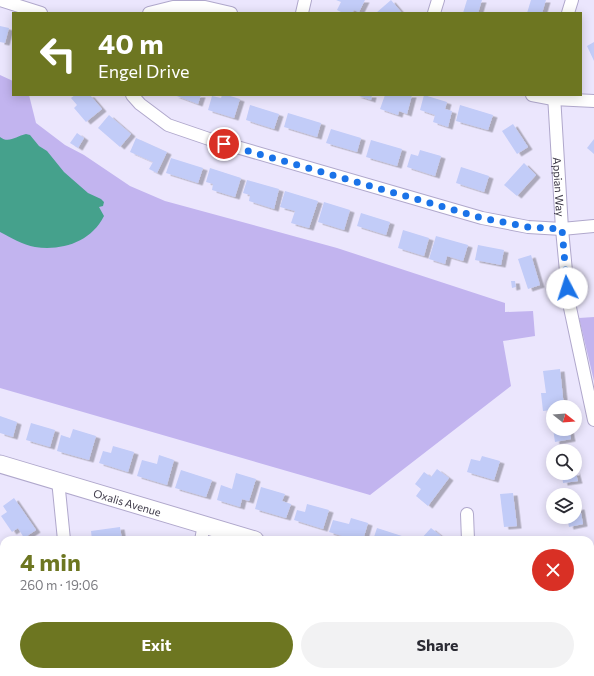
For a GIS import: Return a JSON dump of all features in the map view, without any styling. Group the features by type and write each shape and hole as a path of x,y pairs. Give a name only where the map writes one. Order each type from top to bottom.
{"street":[{"path":"0,0 38,12"},
{"path":"302,12 305,0"},
{"path":"434,12 438,0"},
{"path":"568,12 572,0"},
{"path":"153,12 173,7 205,7 227,12"},
{"path":"133,96 140,104 168,125 209,140 482,218 528,227 562,229 594,226"},
{"path":"542,96 594,101"},
{"name":"Appian Way","path":"553,97 568,303 594,420"},
{"name":"Oxalis Avenue","path":"0,464 58,480 202,532 229,536"},
{"path":"58,480 64,536"},
{"path":"467,514 468,536"}],"shaded area":[{"path":"0,75 12,81 12,96 29,96 36,123 65,145 84,155 130,186 165,201 337,248 505,303 505,312 533,311 535,336 503,341 511,386 370,495 0,388"},
{"path":"26,134 30,135 39,146 47,151 64,172 88,193 104,202 103,206 99,207 104,216 98,225 92,232 75,243 55,248 35,247 21,243 0,232 0,137 10,140"},
{"path":"594,317 594,381 579,318"}],"building":[{"path":"336,0 365,0 359,12 354,10 353,12 341,12 337,10 341,2"},
{"path":"391,0 401,12 377,12"},
{"path":"467,0 482,0 478,12 463,12"},
{"path":"531,0 546,0 542,12 527,12"},
{"path":"0,26 9,28 5,43 0,42"},
{"path":"594,42 594,61 587,46"},
{"path":"74,96 91,96 102,109 86,122 74,108 77,105 71,98"},
{"path":"177,96 201,96 198,104"},
{"path":"212,96 221,98 222,96 230,96 240,99 234,118 208,110"},
{"path":"359,96 372,96 371,100"},
{"path":"385,96 412,96 407,114 399,111 398,115 380,109"},
{"path":"424,96 447,102 445,109 452,111 448,127 433,122 435,115 420,110"},
{"path":"250,105 279,114 274,129 246,120"},
{"path":"460,105 493,115 488,130 456,121"},
{"path":"288,113 321,123 317,137 284,127"},
{"path":"109,115 131,134 120,147 98,128"},
{"path":"513,124 528,147 517,154 502,131"},
{"path":"331,129 361,138 357,152 326,143"},
{"path":"77,133 84,138 78,148 70,143"},
{"path":"136,138 167,152 157,173 149,169 153,162 130,152"},
{"path":"594,139 594,154 587,148"},
{"path":"371,140 402,149 397,166 366,157"},
{"path":"420,150 441,156 435,176 407,167 411,154 418,156"},
{"path":"171,158 203,168 198,183 166,173"},
{"path":"524,163 536,175 517,196 504,185"},
{"path":"461,167 489,176 484,192 456,183"},
{"path":"210,168 241,178 235,197 212,190 213,184 206,182"},
{"path":"247,180 279,189 274,209 249,201 250,195 243,193"},
{"path":"285,191 318,201 309,228 291,223 295,211 280,207"},
{"path":"324,202 350,210 344,230 318,222"},
{"path":"361,213 390,222 386,235 357,226"},
{"path":"403,230 429,238 424,256 398,248"},
{"path":"436,236 468,245 463,261 447,256 445,264 429,259"},
{"path":"478,245 504,250 501,265 475,260"},
{"path":"531,255 540,285 528,289 518,259"},
{"path":"511,281 515,281 516,287 512,288"},
{"path":"560,369 563,400 546,400 546,411 543,411 541,393 546,393 543,371"},
{"path":"0,416 17,422 13,437 0,433"},
{"path":"31,423 55,430 50,447 26,440"},
{"path":"73,429 96,436 89,460 57,451 61,435 70,438"},
{"path":"554,436 570,436 571,439 555,442"},
{"path":"113,446 134,452 128,472 99,463 103,451 111,453"},
{"path":"159,455 174,460 167,485 137,476 142,460 157,464"},
{"path":"482,456 500,461 494,480 467,472 471,459 480,461"},
{"path":"437,469 449,478 428,506 416,496 421,489 415,484 424,472 431,477"},
{"path":"181,470 212,480 206,497 175,488"},
{"path":"236,473 256,479 249,501 242,499 240,507 217,500 221,485 232,489"},
{"path":"563,480 578,481 563,483"},
{"path":"261,487 285,494 282,501 291,504 286,518 255,509"},
{"path":"513,493 517,526 504,527 500,494"},
{"path":"14,498 36,530 27,536 23,536 18,528 12,532 1,516 7,512 3,506"},
{"path":"307,504 329,510 323,529 294,520 297,510 305,512"},
{"path":"351,518 368,523 364,536 342,536 329,532 333,520 349,524"},
{"path":"582,518 583,524 569,527 568,524 582,524"},
{"path":"120,527 121,536 92,536 91,531"},
{"path":"377,528 402,536 374,536"},
{"path":"431,528 441,536 424,536"}],"route":[{"path":"224,144 482,218 528,227 562,229 567,288"}]}
